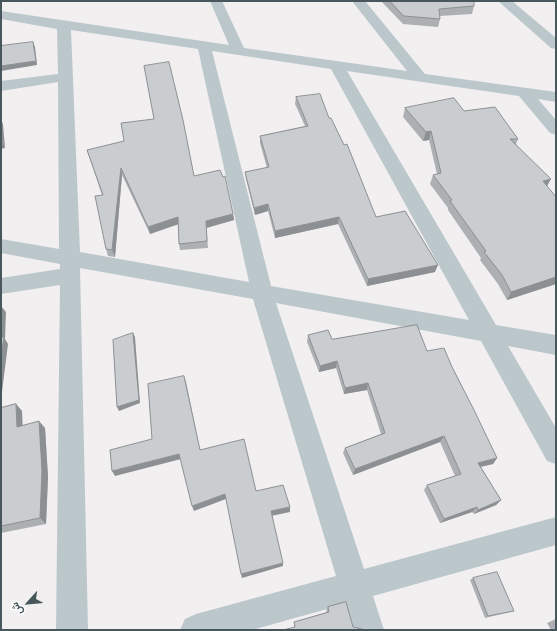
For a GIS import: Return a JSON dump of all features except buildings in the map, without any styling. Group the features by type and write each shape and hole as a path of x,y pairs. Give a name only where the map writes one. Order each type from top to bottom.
{"street":[{"path":"216,1 239,51"},
{"path":"358,1 420,77"},
{"path":"504,1 556,46"},
{"path":"1,15 64,26 556,97"},
{"path":"64,26 70,267 72,630"},
{"path":"204,46 262,293 356,586 368,630"},
{"path":"336,65 556,452"},
{"path":"1,86 65,76"},
{"path":"524,92 556,130"},
{"path":"1,246 70,267 262,293 556,346"},
{"path":"1,286 70,267"},
{"path":"196,630 556,532"}]}
